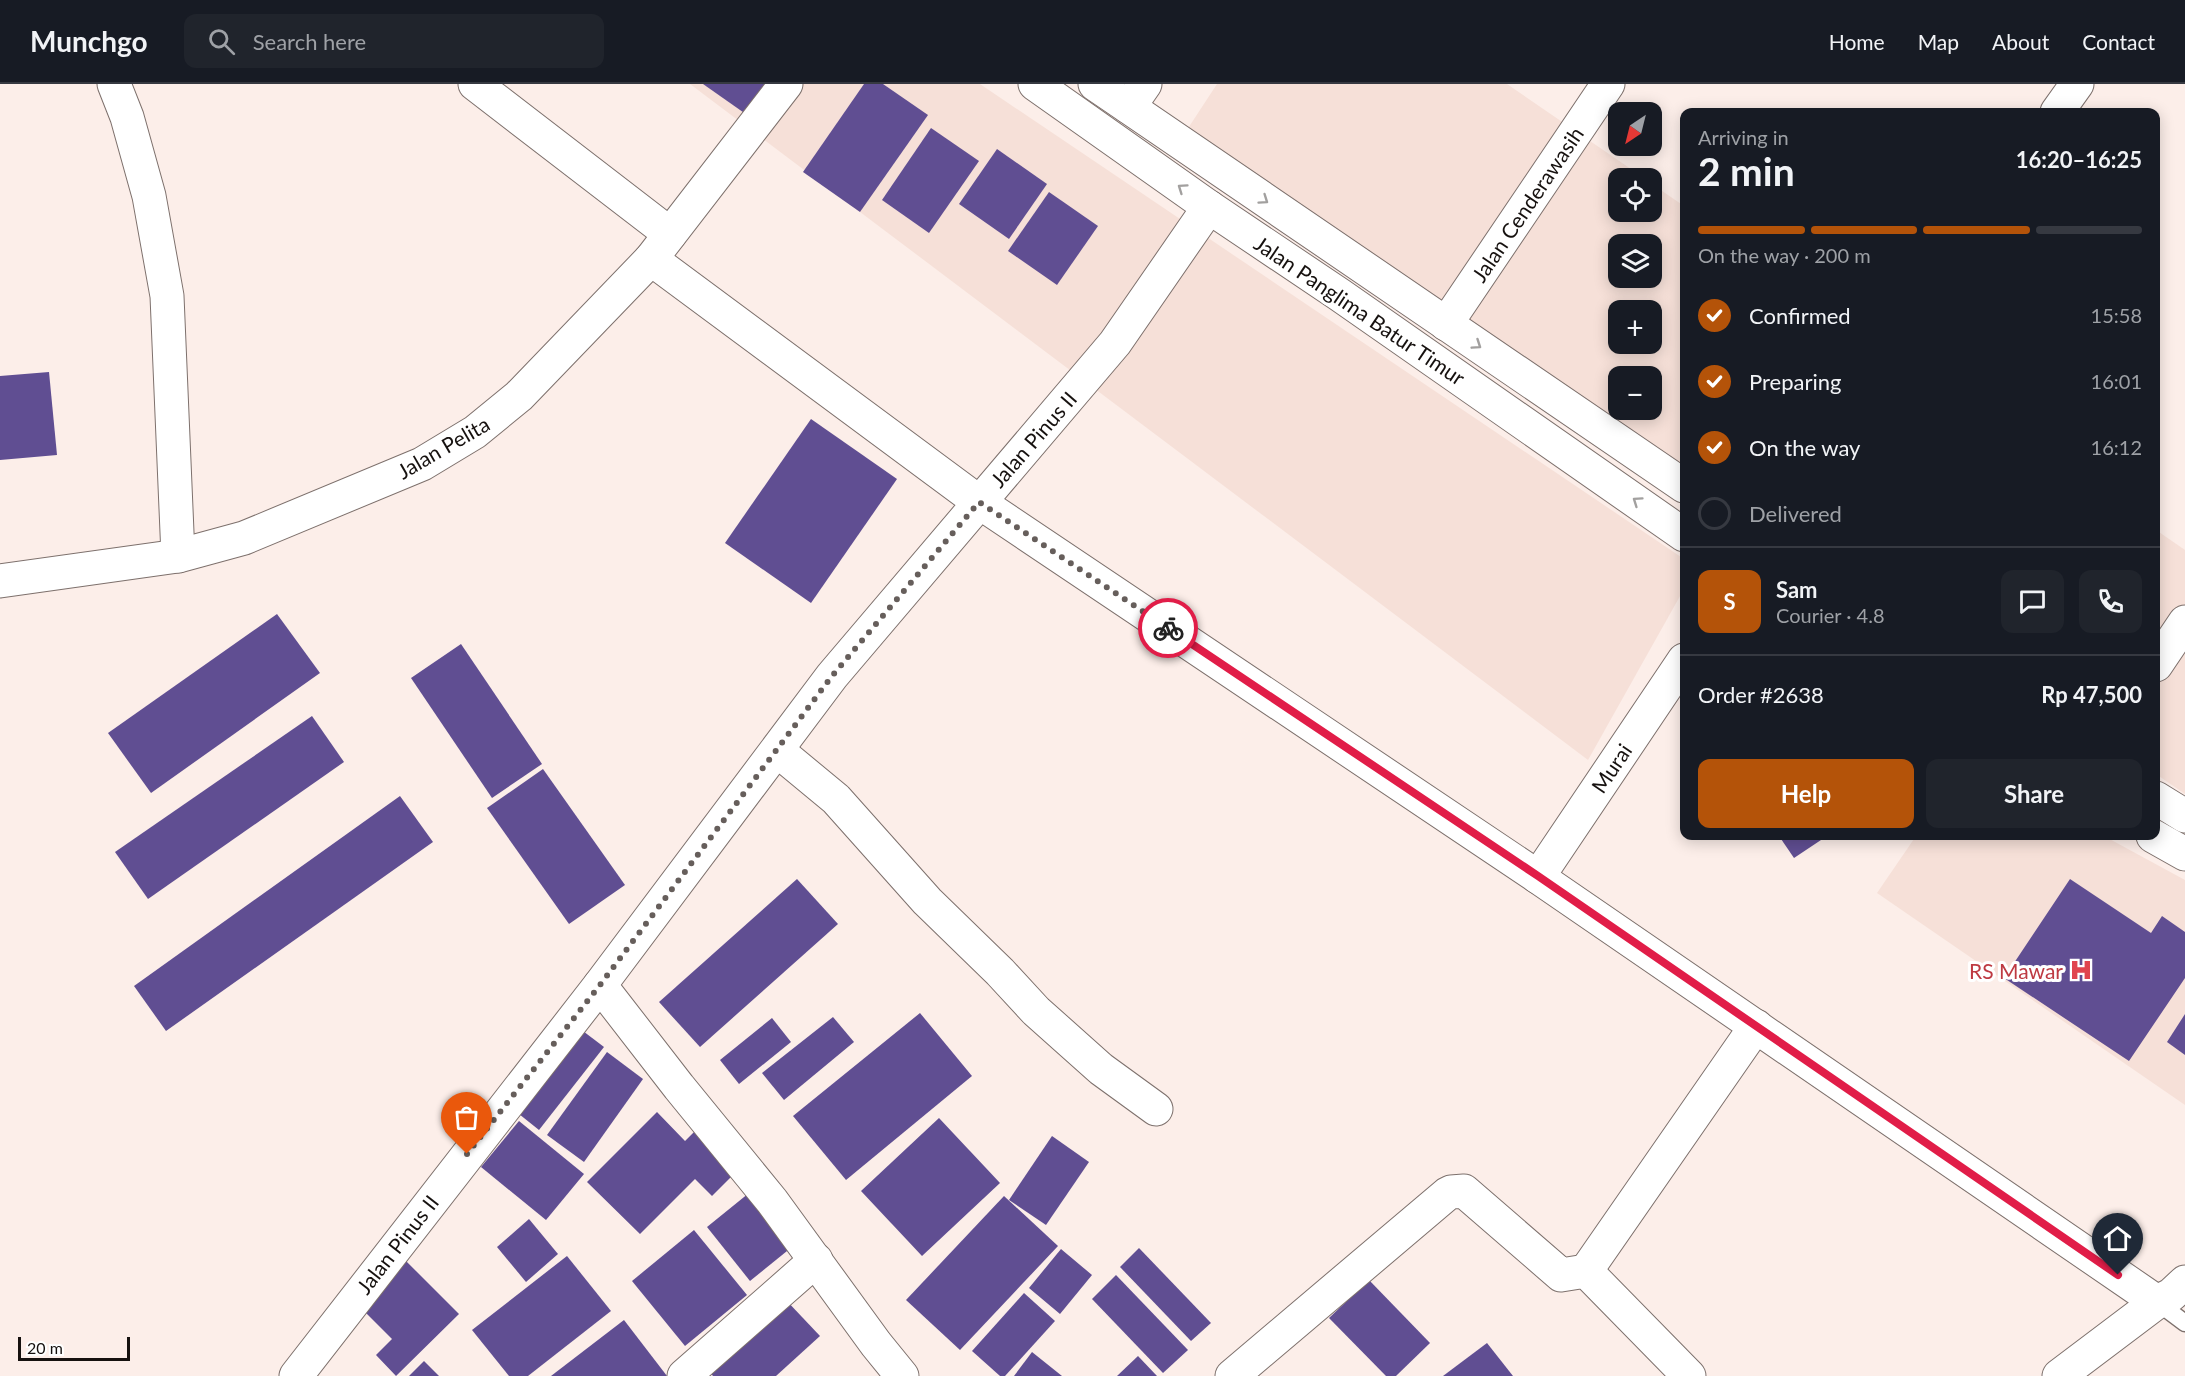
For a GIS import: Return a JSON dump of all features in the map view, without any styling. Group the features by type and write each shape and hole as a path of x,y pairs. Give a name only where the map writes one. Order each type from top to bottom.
{"street":[{"path":"114,84 127,117 149,196 167,296 178,556"},
{"path":"475,84 660,247 979,502 1538,876 2157,1302"},
{"name":"Jalan Pelita","path":"0,581 178,556 244,538 422,464 475,432 519,396 660,247 786,84"},
{"name":"Jalan Panglima Batur Timur","path":"1035,84 1680,532"},
{"name":"Jalan Panglima Batur Timur","path":"1095,84 1137,96 1446,324 1680,483"},
{"name":"Jalan Cenderawasih","path":"1446,324 1608,84"},
{"path":"2060,108 2077,84"},
{"name":"Jalan Pinus II","path":"296,1376 600,985 778,751 832,676 1115,343 1209,207"},
{"path":"1526,424 1548,393"},
{"path":"2160,659 2185,622"},
{"name":"Murai","path":"1538,876 1680,666"},
{"path":"778,751 836,799 927,901 1000,972 1036,1011 1101,1069 1155,1109"},
{"path":"2160,800 2185,816"},
{"path":"2160,840 2185,854"},
{"path":"600,985 772,1201 902,1376"},
{"path":"1232,1376 1451,1192 1464,1191 1561,1275 1586,1271 1756,1026"},
{"path":"684,1376 816,1260"},
{"path":"1586,1271 1689,1376"},
{"path":"2059,1376 2157,1302 2171,1295 2185,1282"}],"lane":[{"path":"2157,1302 2185,1323"}],"shaded area":[{"path":"690,84 980,84 1680,556 1680,596 1588,760"},
{"path":"1217,84 1507,84 1608,153 1608,156 1612,156 1629,168 1608,168 1608,222 1662,222 1662,191 1680,203 1680,466 1608,420 1662,420 1662,366 1608,366 1608,420 1179,142"},
{"path":"2160,533 2185,550 2185,794 2160,777"},
{"path":"1913,840 2111,840 2185,880 2185,1105 1877,893"}],"building":[{"path":"703,84 773,84 750,117"},
{"path":"864,84 883,84 928,115 860,212 803,172"},
{"path":"931,128 979,161 929,233 882,200"},
{"path":"997,149 1047,184 1009,239 959,204"},
{"path":"1049,192 1098,226 1057,285 1008,251"},
{"path":"49,372 57,455 0,460 0,376"},
{"path":"811,419 897,479 811,603 725,543"},
{"path":"277,614 320,673 151,793 108,733"},
{"path":"461,644 542,764 492,798 411,678"},
{"path":"312,716 344,762 148,899 115,852"},
{"path":"543,769 625,885 569,924 487,808"},
{"path":"400,796 433,842 166,1031 134,986"},
{"path":"1782,840 1821,840 1794,858"},
{"path":"797,879 838,924 700,1047 659,1002"},
{"path":"2070,879 2151,933 2162,916 2185,932 2185,978 2129,1061 2004,978"},
{"path":"920,1013 972,1076 846,1180 793,1116"},
{"path":"2185,1014 2185,1055 2167,1042"},
{"path":"833,1017 854,1042 784,1100 762,1073"},
{"path":"772,1018 791,1042 739,1084 720,1060"},
{"path":"579,1028 604,1047 539,1130 514,1110"},
{"path":"607,1052 643,1079 584,1162 547,1135"},
{"path":"657,1112 685,1141 699,1127 740,1168 712,1196 695,1179 640,1234 587,1182"},
{"path":"939,1118 1000,1183 922,1256 861,1191"},
{"path":"519,1121 584,1174 546,1220 481,1167"},
{"path":"1052,1136 1089,1162 1046,1225 1009,1200"},
{"path":"749,1193 792,1247 750,1281 707,1227"},
{"path":"1004,1196 1058,1246 960,1350 906,1300"},
{"path":"529,1219 558,1254 526,1282 497,1247"},
{"path":"694,1230 747,1295 685,1346 632,1281"},
{"path":"1139,1248 1211,1323 1191,1341 1120,1267"},
{"path":"1061,1249 1092,1275 1060,1314 1029,1288"},
{"path":"567,1256 611,1311 528,1376 509,1376 472,1330"},
{"path":"405,1260 459,1314 396,1376 376,1355 392,1339 359,1306"},
{"path":"1116,1275 1188,1350 1163,1373 1092,1299"},
{"path":"1369,1280 1430,1343 1396,1376 1386,1376 1329,1318"},
{"path":"1024,1293 1055,1321 1005,1376 1000,1376 972,1351"},
{"path":"785,1299 820,1336 776,1376 713,1376 707,1369"},
{"path":"624,1320 667,1376 551,1376"},
{"path":"1487,1343 1513,1376 1443,1376"},
{"path":"1032,1352 1062,1376 1014,1376"},
{"path":"1138,1356 1157,1376 1117,1376"},
{"path":"424,1361 439,1376 409,1376"}],"way so far":[{"path":"467,1154 600,985 778,751 832,676 979,502 1168,628"}],"place":[{"name":"RS Mawar","path":"2081,970"}],"route":[{"path":"1168,628 1538,876 2118,1275"}]}
